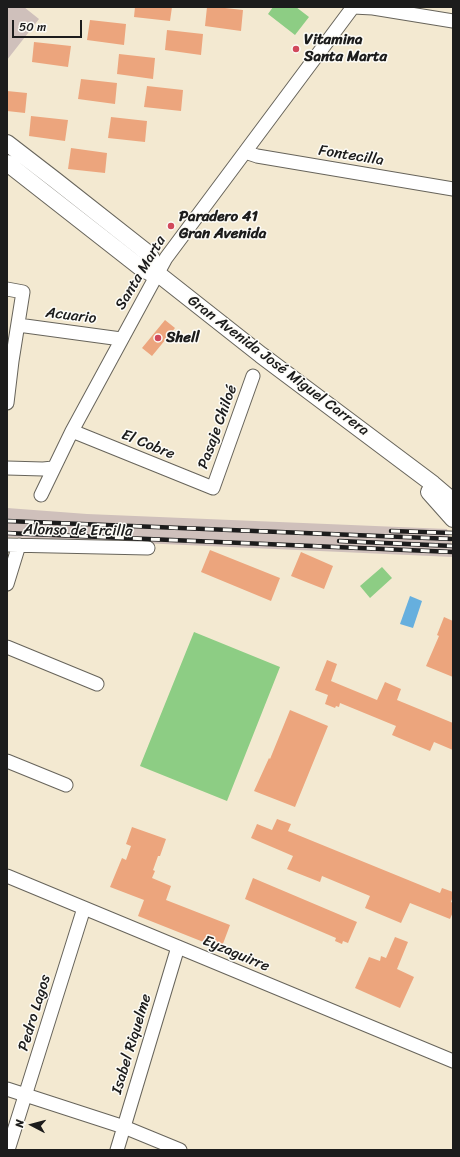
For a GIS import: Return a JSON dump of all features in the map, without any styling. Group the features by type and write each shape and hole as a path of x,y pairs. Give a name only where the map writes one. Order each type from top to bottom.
{"main road":[{"name":"Gran Avenida José Miguel Carrera","path":"7,143 149,254 157,273 261,355 433,484 453,501"},
{"name":"Gran Avenida José Miguel Carrera","path":"7,163 141,268 151,273 157,273"},
{"name":"Gran Avenida José Miguel Carrera","path":"400,459 445,481 453,487"},
{"name":"Gran Avenida José Miguel Carrera","path":"400,459 453,519"}],"street":[{"path":"353,7 373,7 453,22"},
{"name":"Santa Marta","path":"41,495 72,431 170,250 353,7"},
{"name":"Fontecilla","path":"245,152 257,156 453,189"},
{"path":"7,289 23,292 7,403"},
{"name":"Acuario","path":"18,325 121,339"},
{"name":"Pasaje Chiloé","path":"213,488 253,376"},
{"name":"El Cobre","path":"72,431 213,488"},
{"path":"7,468 53,468"},
{"path":"7,584 13,545"},
{"name":"Alonso de Ercilla","path":"13,545 148,548"},
{"path":"7,647 96,684"},
{"path":"7,761 66,785"},
{"name":"Eyzaguirre","path":"7,876 453,1061"},
{"name":"Pedro Lagos","path":"8,1150 84,908"},
{"name":"Isabel Riquelme","path":"118,1150 178,947"},
{"path":"7,1090 124,1127 180,1150"}],"shaded area":[{"path":"7,7 24,7 39,19 7,60"},
{"path":"7,508 87,514 447,529 453,548 453,557 7,537"}],"green space":[{"path":"273,7 296,7 309,17 295,35 268,14"},
{"path":"382,567 392,578 370,598 360,586"},
{"path":"194,632 280,667 227,801 140,766"}],"water":[{"path":"410,596 422,601 413,628 400,624"}],"building":[{"path":"135,7 172,7 170,21 134,17"},
{"path":"207,7 243,10 241,31 205,26"},
{"path":"90,20 126,24 124,45 87,40"},
{"path":"167,30 203,34 201,55 165,50"},
{"path":"34,42 71,46 68,67 32,62"},
{"path":"119,54 155,58 153,79 117,74"},
{"path":"81,79 117,83 115,104 78,99"},
{"path":"147,86 183,90 181,111 144,107"},
{"path":"7,91 27,93 25,113 7,111"},
{"path":"31,116 68,120 65,141 29,136"},
{"path":"111,117 147,121 145,142 108,138"},
{"path":"71,148 107,153 105,173 68,169"},
{"name":"Shell","path":"165,320 175,328 152,356 142,348"},
{"path":"210,550 280,578 271,601 201,572"},
{"path":"301,552 333,566 324,589 291,576"},
{"path":"444,617 453,621 453,677 426,666 439,636 437,635"},
{"path":"327,660 337,664 331,681 377,700 385,682 401,689 397,700 453,723 453,750 434,742 430,751 392,735 396,726 340,703 339,707 336,706 335,708 325,704 328,695 315,690"},
{"path":"290,710 328,726 295,807 254,791 269,758 270,759"},
{"path":"277,819 291,824 288,831 440,893 442,888 453,892 451,902 453,903 453,912 450,919 410,903 401,923 365,908 370,896 322,876 320,882 287,869 293,856 251,838 257,824 272,830"},
{"path":"132,827 166,839 160,856 158,856 152,878 171,886 166,900 230,925 221,949 138,916 144,900 110,887 122,858 126,860 131,846 126,844"},
{"path":"253,878 357,922 348,943 343,941 342,944 335,941 336,938 245,899"},
{"path":"395,937 408,942 397,969 414,977 400,1008 355,988 369,957 380,961 381,956 386,958"}],"railway":[{"path":"7,521 453,539"},
{"path":"391,531 453,533"},
{"path":"7,533 453,552"},
{"path":"339,541 453,546"}],"place":[{"name":"Vitamina Santa Marta","path":"296,49"},
{"name":"Paradero 41 Gran Avenida","path":"171,226"},
{"name":"Shell","path":"158,338"}]}
